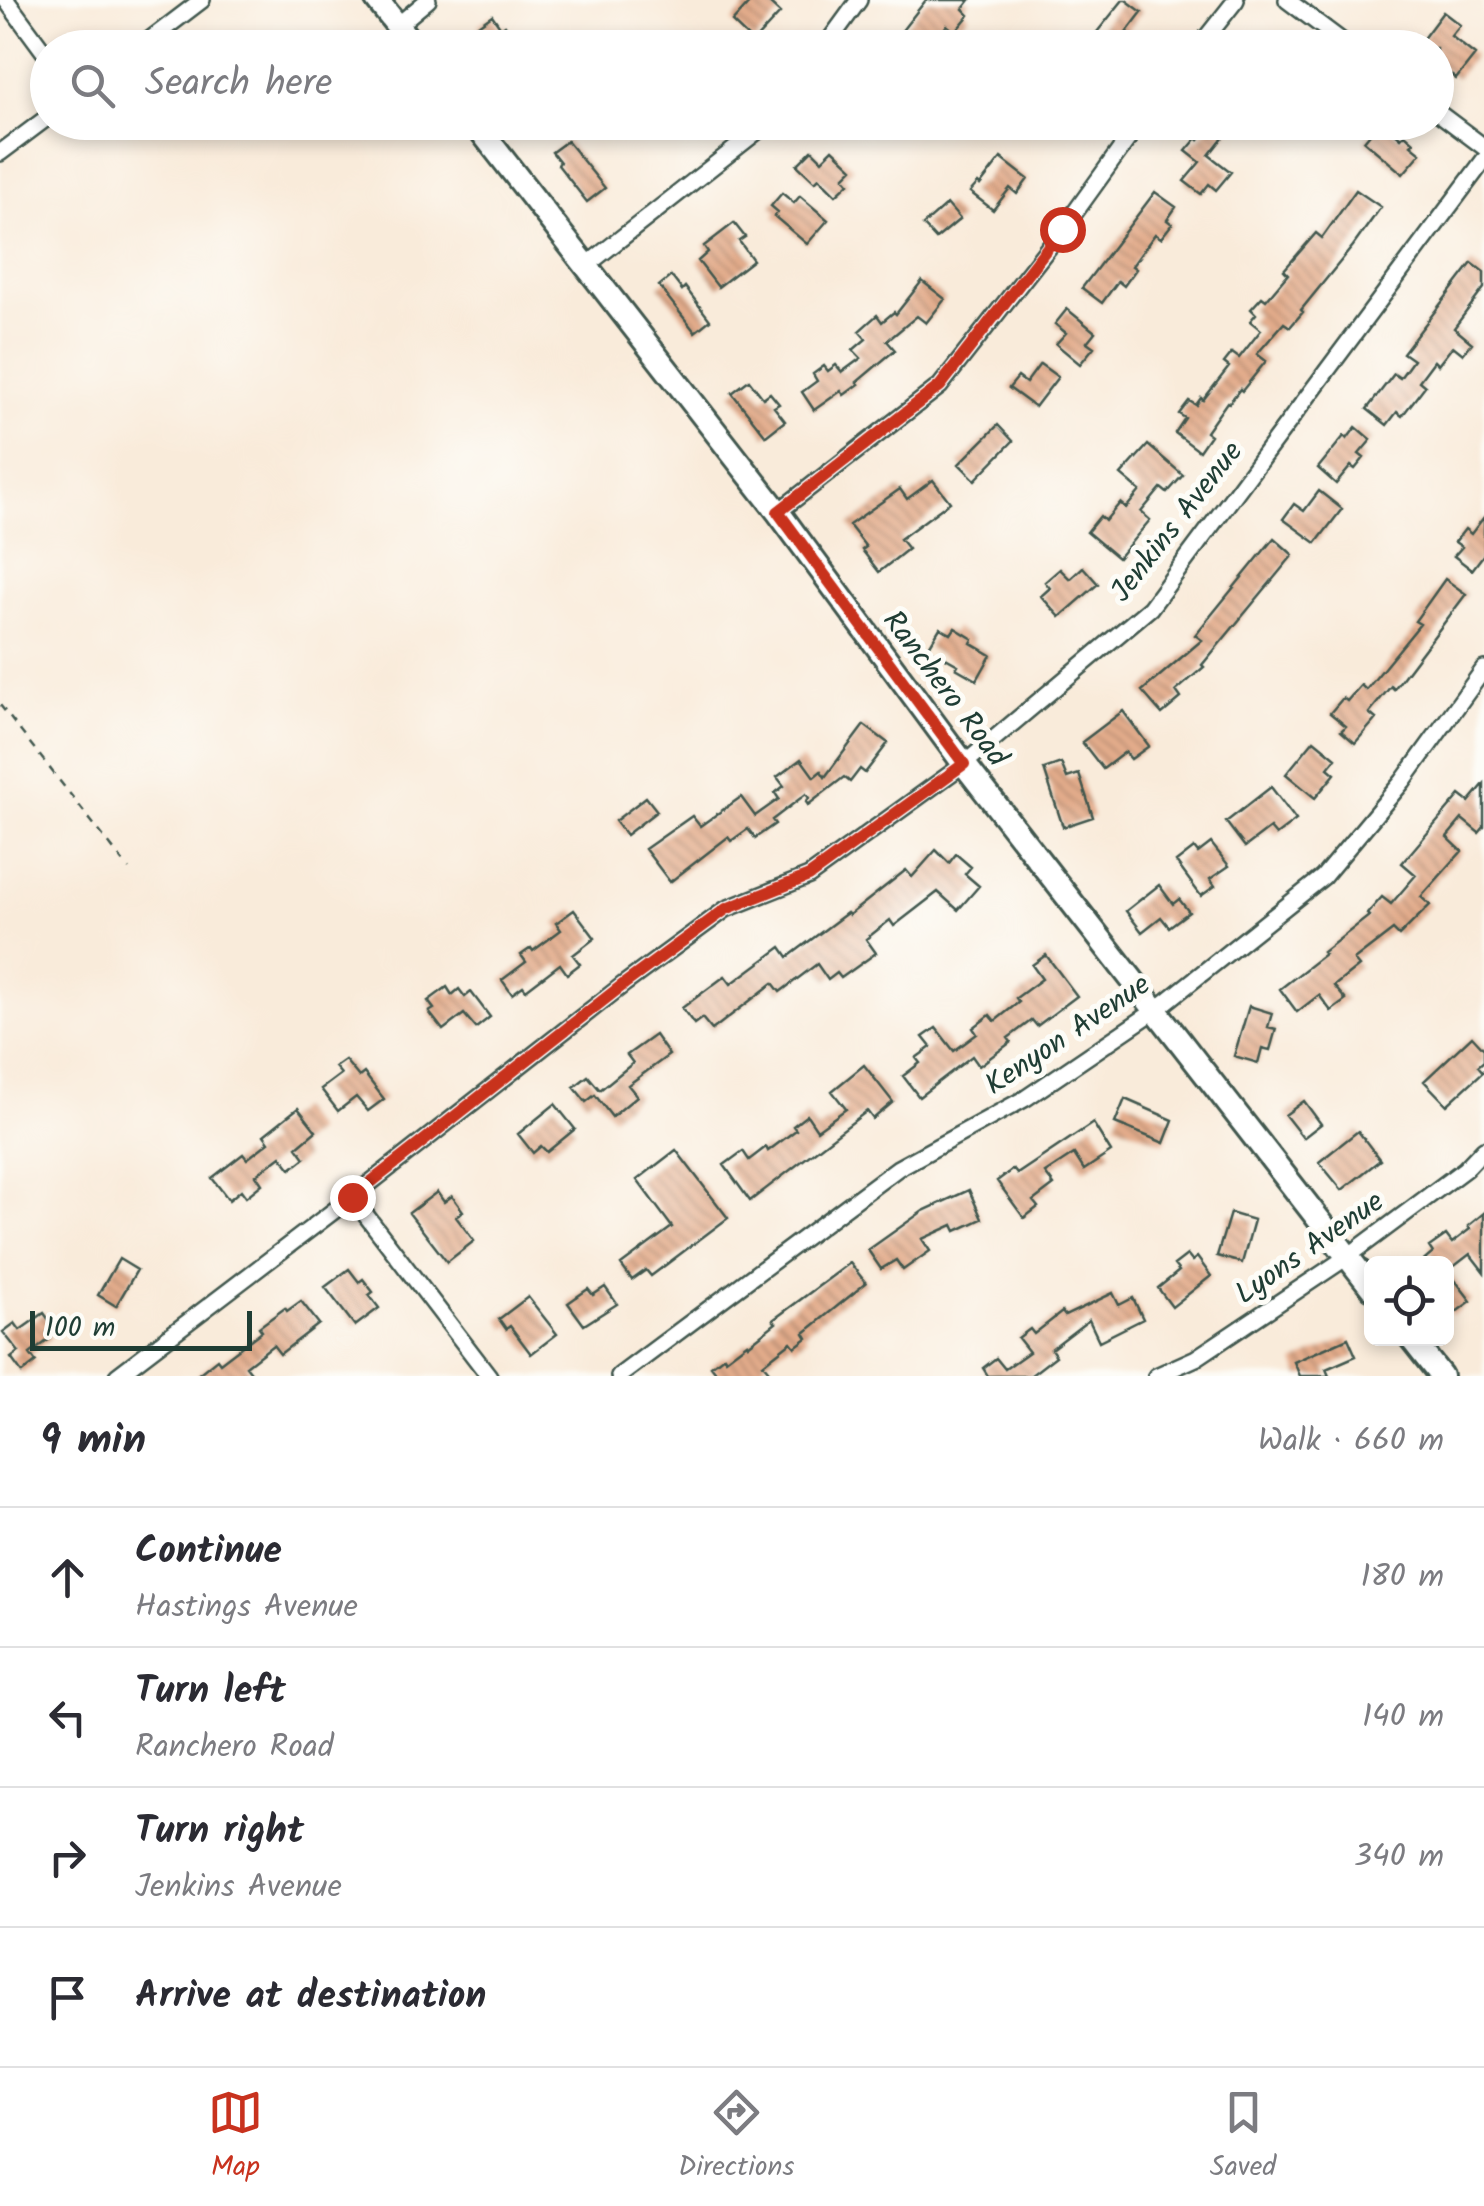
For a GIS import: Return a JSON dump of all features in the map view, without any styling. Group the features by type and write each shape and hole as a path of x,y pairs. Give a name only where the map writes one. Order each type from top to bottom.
{"main road":[{"path":"378,0 402,30"},
{"name":"Ranchero Road","path":"488,140 778,512 964,764 1364,1278"},
{"path":"1417,1346 1441,1376"}],"street":[{"path":"6,0 30,33"},
{"path":"163,30 202,0"},
{"path":"398,25 428,0"},
{"path":"837,30 859,0"},
{"path":"1212,30 1236,0"},
{"path":"1287,0 1327,30"},
{"path":"1454,125 1484,147"},
{"path":"0,153 30,130"},
{"path":"587,264 746,140"},
{"path":"778,512 940,386 1127,140"},
{"name":"Jenkins Avenue","path":"117,1376 726,909 809,876 964,764 1150,608 1484,160"},
{"name":"Kenyon Avenue","path":"620,1376 898,1168 1026,1098 1156,1010 1323,877 1403,781 1484,670"},
{"name":"Lyons Avenue","path":"1156,1376 1196,1358 1347,1257 1465,1169 1484,1149"},
{"path":"352,1197 489,1376"}],"path":[{"path":"0,705 129,869"}],"building":[{"path":"752,0 766,0 780,13 764,30 740,30 732,22"},
{"path":"926,0 970,0 963,9 969,15 957,30 947,25 943,30 902,30"},
{"path":"1123,0 1142,12 1128,30 1099,30"},
{"path":"1443,12 1460,25 1454,32 1430,30"},
{"path":"492,15 501,28 505,25 509,30 482,30 478,25"},
{"path":"1454,38 1475,55 1454,77"},
{"path":"1195,140 1221,140 1209,155 1231,172 1216,190 1209,184 1201,194 1184,181 1200,162 1186,151"},
{"path":"1412,140 1411,145 1421,153 1403,174 1364,141"},
{"path":"567,141 605,188 587,202 552,152"},
{"path":"833,149 853,168 844,177 849,183 836,195 819,178 815,182 797,165 812,150 822,160"},
{"path":"1001,158 1028,179 1017,194 1010,188 993,210 970,192"},
{"path":"1356,190 1381,207 1303,312 1290,327 1284,323 1257,354 1266,361 1242,391 1227,402 1206,432 1210,435 1199,451 1175,433 1185,418 1179,414 1189,401 1196,405 1203,400 1229,367 1224,363 1232,353 1239,358 1261,330 1250,321 1256,314 1251,309 1262,297 1266,300 1288,274 1284,270 1316,233 1322,238"},
{"path":"1155,192 1176,207 1167,220 1172,224 1161,238 1155,234 1132,266 1136,269 1124,286 1118,281 1102,303 1082,288"},
{"path":"782,193 794,203 800,196 828,220 807,244 774,216 778,212 771,206"},
{"path":"947,204 960,219 936,239 923,225"},
{"path":"734,223 745,237 739,241 753,260 718,287 698,261 708,252 704,246"},
{"path":"1472,263 1484,272 1484,288 1454,328 1472,343 1463,354 1453,346 1438,365 1434,361 1419,381 1425,386 1402,416 1397,412 1387,425 1367,409 1394,374 1400,378 1413,360 1403,353"},
{"path":"671,276 682,290 685,287 710,320 695,332 659,286"},
{"path":"922,281 945,299 926,323 917,316 887,341 895,350 859,384 814,410 802,392 817,381 813,374 824,366 828,371 836,365 842,372 861,358 853,350 866,339 859,331 877,315 882,322 896,314"},
{"path":"1067,309 1095,332 1087,342 1094,347 1080,364 1056,344 1066,333 1055,324"},
{"path":"1040,364 1058,377 1035,407 1009,388 1018,377 1026,383"},
{"path":"749,380 763,398 770,393 779,404 774,407 785,421 766,436 732,393"},
{"path":"998,425 1013,441 975,480 959,464"},
{"path":"1356,427 1371,440 1359,454 1364,458 1336,484 1318,468"},
{"path":"1148,445 1183,475 1167,493 1161,488 1141,512 1150,520 1118,558 1087,532 1100,516 1105,521 1120,503 1126,508 1140,491 1121,475"},
{"path":"933,480 950,502 900,539 908,549 879,572 849,525 900,489 907,499"},
{"path":"1319,491 1342,509 1316,543 1283,519 1294,504 1304,511"},
{"path":"1484,517 1484,554 1472,570 1454,556 1462,547 1455,542 1465,529 1471,534"},
{"path":"1274,538 1293,555 1204,667 1176,691 1181,698 1162,714 1142,691 1202,640 1195,635"},
{"path":"1083,567 1098,584 1060,617 1041,596 1050,588 1045,582 1060,569 1070,579"},
{"path":"1445,579 1466,594 1394,689 1391,686 1369,713 1376,719 1355,743 1341,731 1346,726 1330,713 1361,685 1366,690 1420,624 1415,621"},
{"path":"940,628 951,634 955,628 991,655 977,680 928,648"},
{"path":"1123,711 1149,746 1131,759 1125,752 1103,769 1082,742"},
{"path":"864,725 888,743 865,773 860,769 850,782 844,777 808,805 806,794 755,838 748,829 731,841 728,837 670,882 645,849 692,816 700,826 741,797 755,816 779,799 775,793 784,786 777,777 801,759 814,777 821,771 825,777"},
{"path":"1314,740 1336,758 1328,768 1335,774 1315,798 1286,774"},
{"path":"1061,763 1067,778 1079,774 1093,817 1063,827 1044,769"},
{"path":"1484,784 1484,827 1479,833 1462,819 1447,837 1462,851 1421,897 1430,905 1399,936 1393,930 1354,960 1359,966 1334,986 1346,1000 1331,1011 1319,995 1297,1012 1280,989 1369,916 1382,897 1391,904 1416,875 1402,863 1460,795 1469,802"},
{"path":"1271,787 1296,820 1276,835 1270,828 1245,847 1226,822"},
{"path":"646,797 657,811 626,835 615,821"},
{"path":"1211,843 1229,866 1210,879 1215,886 1201,896 1176,862 1194,848 1198,853"},
{"path":"936,850 949,863 956,854 971,867 965,874 979,886 958,910 938,892 894,926 890,920 866,939 876,953 841,978 837,973 828,980 817,964 780,992 773,983 712,1030 702,1018 694,1024 682,1008 725,976 731,984 781,947 788,957 906,870 912,877"},
{"path":"1159,885 1173,904 1179,899 1189,912 1169,927 1161,917 1142,932 1126,911"},
{"path":"574,910 595,938 573,955 580,964 567,974 560,964 526,990 523,986 512,994 502,980 526,962 521,955 561,930 556,923"},
{"path":"1046,955 1077,996 1037,1026 1032,1020 979,1066 972,1056 919,1097 903,1076 920,1063 916,1058 931,1047 923,1037 936,1028 954,1051 977,1034 973,1028 990,1015 995,1021 1019,1002 1016,998 1042,979 1032,965"},
{"path":"447,987 452,995 459,989 465,997 471,992 490,1017 476,1028 464,1014 443,1030 429,1012 434,1009 428,1001"},
{"path":"1249,1006 1272,1013 1268,1027 1276,1029 1270,1050 1262,1048 1258,1063 1234,1056"},
{"path":"655,1035 669,1055 628,1085 637,1096 612,1117 595,1095 586,1102 574,1087 588,1076 600,1090 633,1063 627,1055"},
{"path":"1472,1036 1484,1049 1484,1061 1478,1066 1483,1072 1447,1105 1424,1081"},
{"path":"345,1060 359,1077 364,1073 384,1099 368,1111 356,1097 338,1111 321,1089 341,1074 335,1067"},
{"path":"864,1065 893,1102 873,1119 867,1111 750,1201 724,1165 743,1151 749,1160 766,1147 768,1151 796,1130 793,1126 807,1115 817,1130 846,1109 832,1091"},
{"path":"1125,1099 1173,1120 1164,1143 1115,1123"},
{"path":"1304,1101 1321,1124 1303,1138 1285,1115"},
{"path":"555,1104 575,1129 547,1152 541,1146 533,1153 518,1134"},
{"path":"298,1108 316,1131 297,1147 305,1158 291,1169 281,1156 256,1175 262,1184 246,1197 241,1190 229,1200 212,1178 243,1154 247,1159 269,1142 264,1135"},
{"path":"1093,1123 1111,1152 1084,1170 1074,1154 1045,1173 1054,1185 1033,1201 1038,1207 1024,1218 997,1181 1013,1169 1017,1174"},
{"path":"1358,1131 1380,1160 1342,1190 1319,1162"},
{"path":"676,1150 728,1218 651,1276 646,1270 632,1280 621,1265 672,1227 637,1180"},
{"path":"969,1190 982,1219 956,1231 953,1225 922,1239 930,1251 903,1270 896,1260 881,1269 868,1250 923,1211"},
{"path":"437,1192 444,1202 452,1196 463,1211 456,1217 474,1241 447,1262 409,1213"},
{"path":"1230,1213 1254,1220 1242,1263 1217,1256"},
{"path":"1484,1213 1484,1272 1470,1254 1454,1266 1454,1256 1429,1256 1433,1253 1429,1247 1446,1235 1452,1243 1470,1229 1468,1226"},
{"path":"1187,1255 1192,1261 1197,1257 1211,1276 1172,1307 1158,1288 1179,1271 1174,1265"},
{"path":"119,1259 137,1270 116,1306 98,1295"},
{"path":"850,1263 866,1283 804,1333 807,1338 795,1347 791,1342 763,1364 773,1376 719,1376 711,1366 748,1345 776,1323 773,1320"},
{"path":"349,1269 373,1292 369,1295 379,1308 355,1326 325,1287"},
{"path":"1454,1279 1471,1301 1454,1314"},
{"path":"605,1287 617,1304 584,1325 568,1303 588,1289 593,1295"},
{"path":"1113,1293 1119,1305 1133,1298 1143,1319 1099,1341 1089,1320 1051,1349 1056,1356 1030,1376 988,1376 983,1368 996,1358 1005,1369 1029,1352 1018,1338 1030,1329 1034,1334 1062,1312 1065,1316"},
{"path":"528,1297 557,1334 531,1354 510,1326 506,1329 499,1319"},
{"path":"301,1301 319,1324 280,1354 273,1345 246,1366 254,1376 196,1376 262,1331 259,1327 285,1308 287,1311"},
{"path":"44,1313 54,1327 47,1332 51,1338 30,1354 36,1362 22,1373 11,1358 19,1352 3,1332 15,1323 20,1330"},
{"path":"1348,1338 1356,1356 1326,1369 1329,1376 1300,1376 1294,1362"}],"route":[{"path":"352,1197 726,909 809,876 964,764 778,512 940,386 1062,229"}]}
